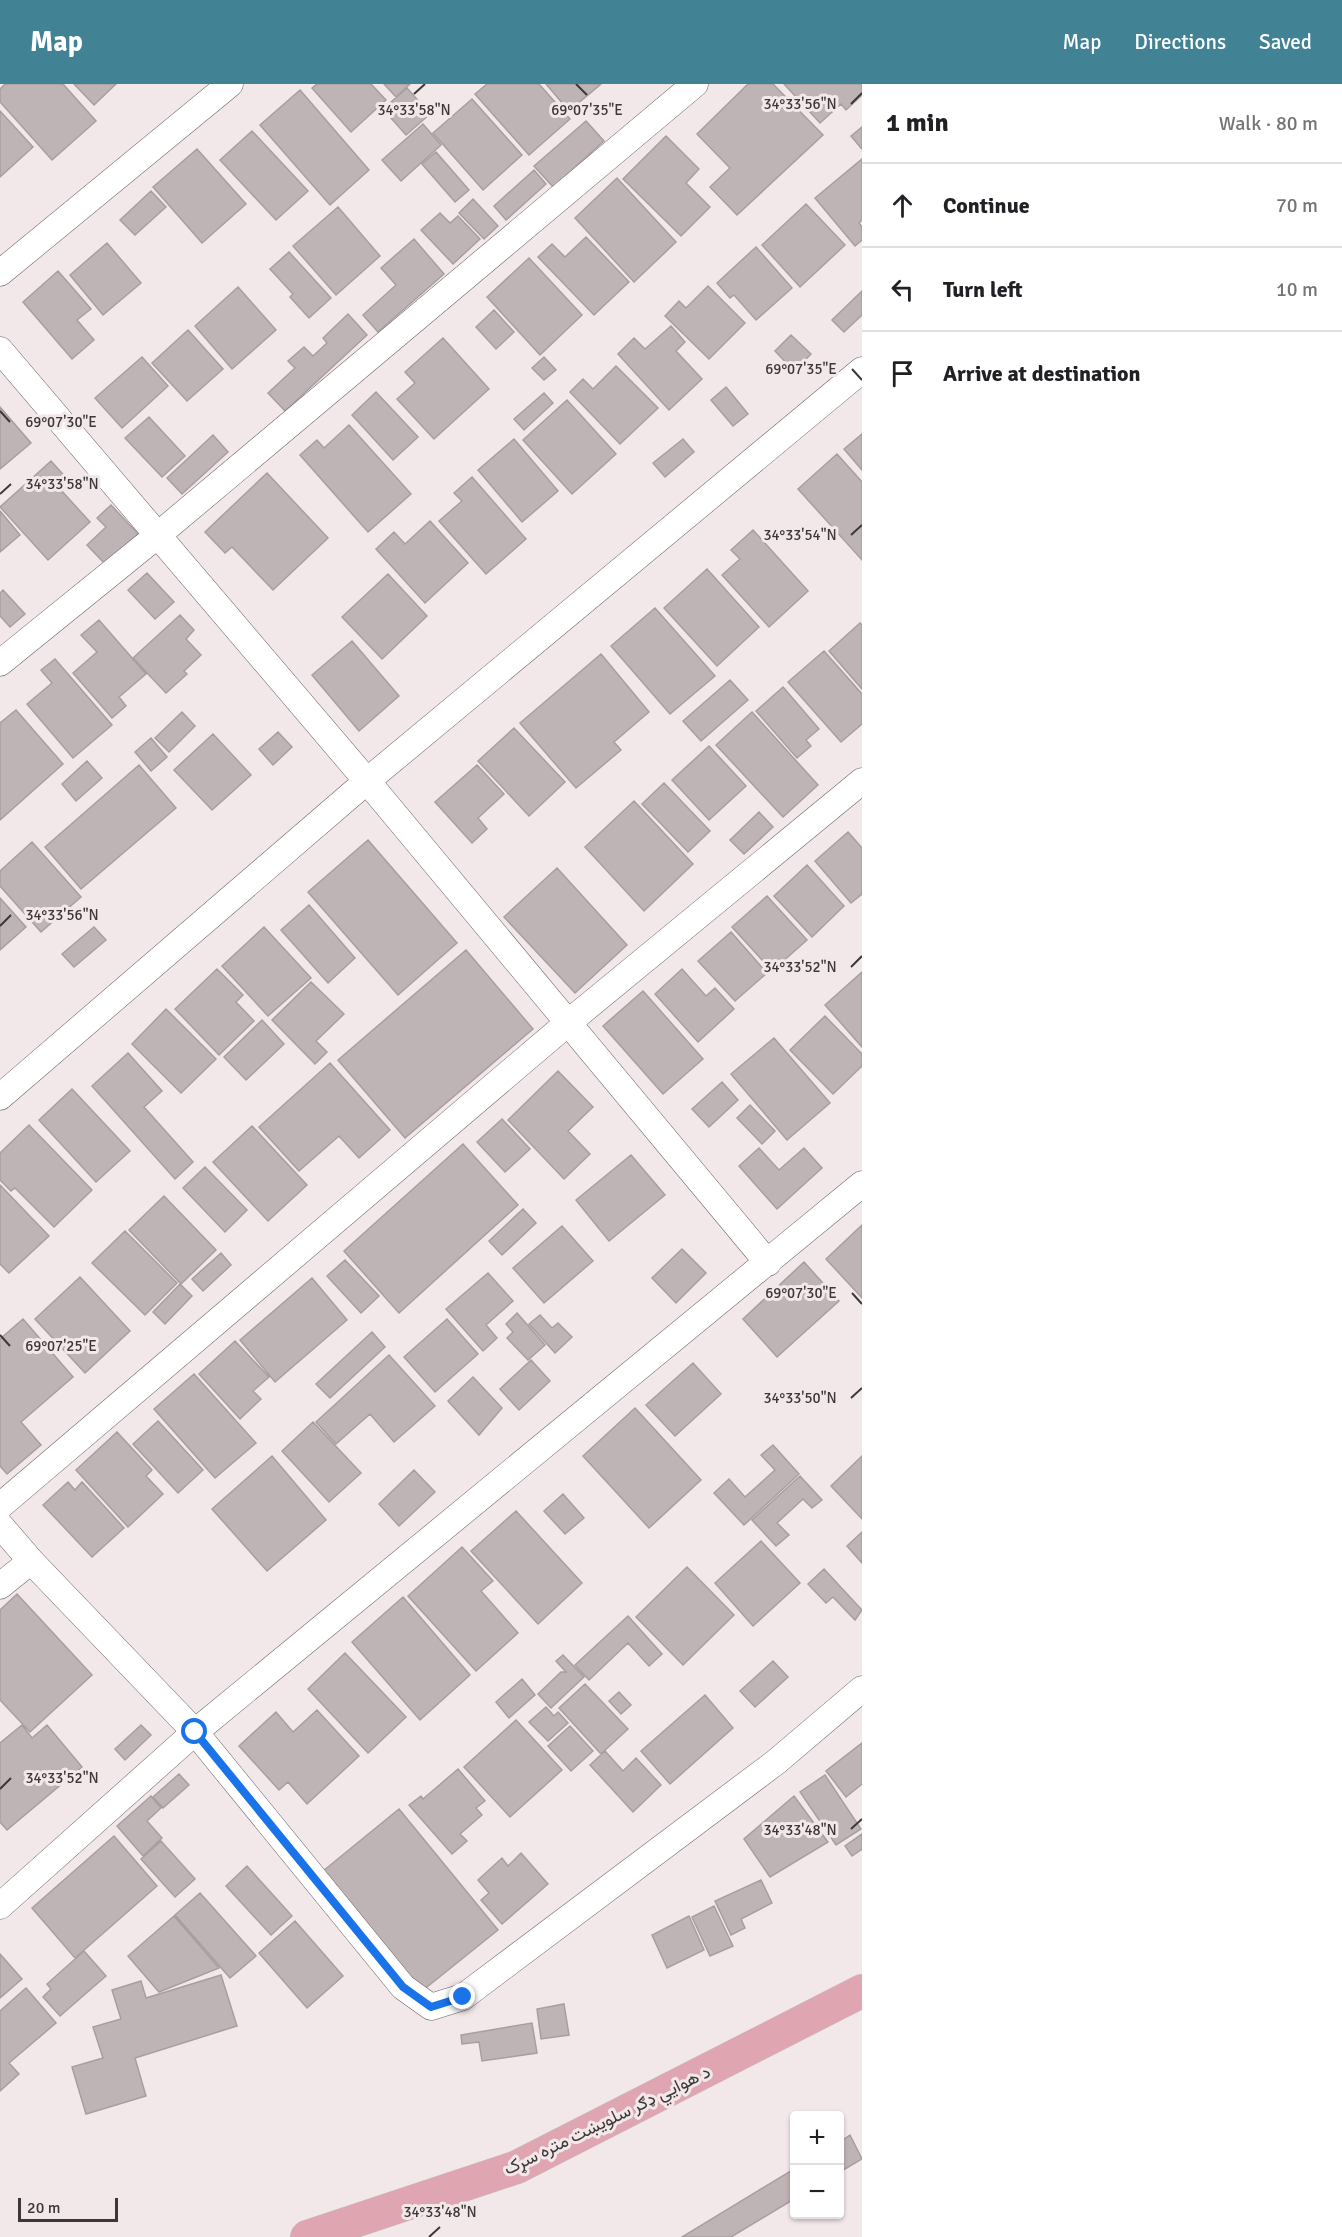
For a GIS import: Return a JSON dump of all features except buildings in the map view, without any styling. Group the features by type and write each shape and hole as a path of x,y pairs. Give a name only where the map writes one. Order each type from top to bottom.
{"main road":[{"name":"د هوايي ډګر سلویښت متره سړک","path":"307,2237 517,2167 862,1991"}],"street":[{"path":"0,273 230,84"},
{"path":"0,663 158,535 695,84"},
{"path":"0,350 367,781 768,1263"},
{"path":"0,1097 367,781 862,370"},
{"path":"0,1506 569,1022 862,782"},
{"path":"0,1906 195,1732 862,1184"},
{"path":"0,1525 31,1561 195,1732 403,1987 431,2007 463,1997 776,1762 862,1689"},
{"path":"0,1586 31,1561"}],"route":[{"path":"195,1732 403,1987 431,2007 463,1997"}]}
